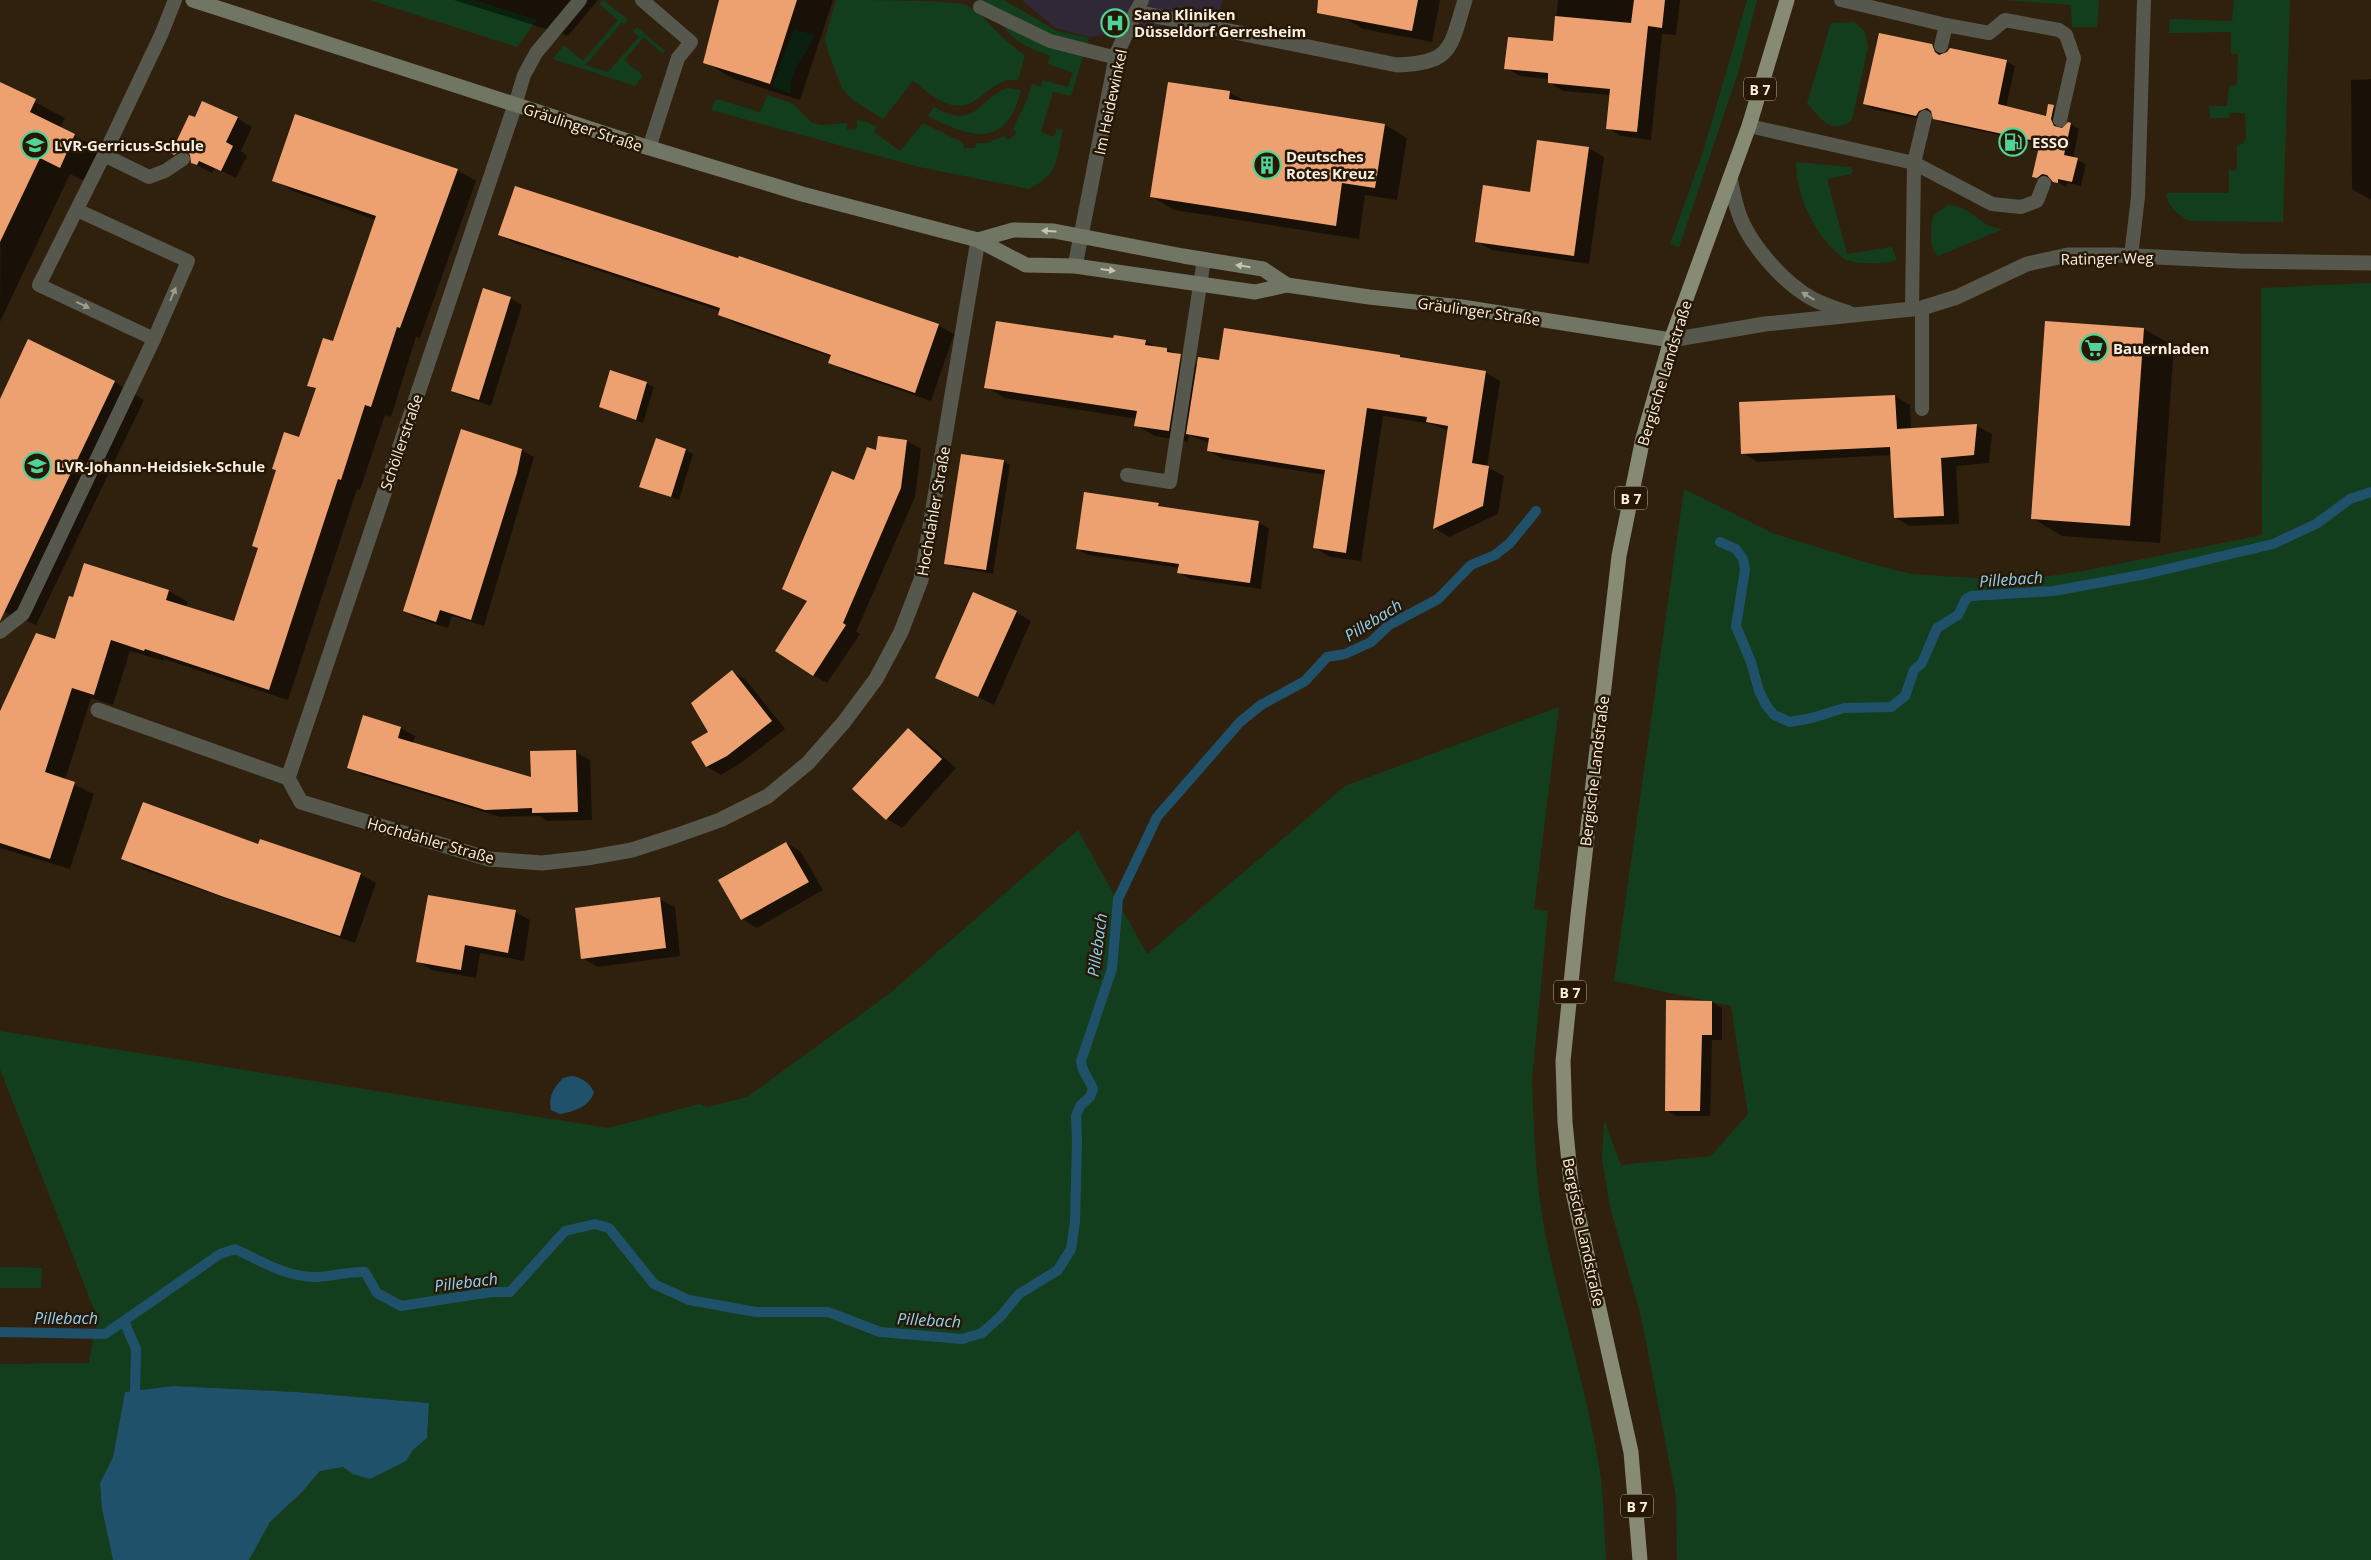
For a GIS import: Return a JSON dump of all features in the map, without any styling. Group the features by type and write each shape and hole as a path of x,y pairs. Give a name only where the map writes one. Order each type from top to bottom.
{"main road":[{"name":"Gräulinger Straße","path":"193,0 649,148 802,194 978,240 1026,265 1075,266 1255,292 1287,285 1368,297 1462,307 1671,340"},
{"name":"Bergische Landstraße","path":"1640,1560 1632,1452 1571,1182 1565,1122 1564,1061 1578,915 1619,556 1643,438 1671,340 1749,126 1787,0"},
{"name":"Gräulinger Straße","path":"978,240 1013,230 1054,231 1264,269 1287,285"}],"street":[{"name":"Im Heidewinkel","path":"1075,266 1117,58 1139,6 1397,66 1421,64 1439,57 1452,40 1465,0"},
{"name":"Schöllerstraße","path":"288,778 515,105"},
{"name":"Ratinger Weg","path":"1730,178 1740,218 1768,261 1805,294 1852,315"},
{"name":"Hochdahler Straße","path":"288,778 301,802 488,859 542,863 632,850 720,820 768,796 808,763 844,722 870,686 901,632 922,580 978,240"},
{"name":"Ratinger Weg","path":"1671,340 1765,324 1917,308 1957,297 2027,264 2068,255 2371,263"},
{"path":"98,710 288,778"}],"lane":[{"path":"154,339 39,285 104,155 161,35 175,0"},
{"path":"515,105 524,75 536,53 580,0"},
{"path":"642,0 691,42 678,58 649,148"},
{"path":"1841,0 1946,25 1989,33 2005,20 2060,30 2066,35 2074,58 2060,120"},
{"path":"2131,256 2138,197 2144,0"},
{"path":"980,7 1050,41 1117,58"},
{"path":"1941,46 1946,25"},
{"path":"1922,409 1917,308 1914,164 1925,117"},
{"path":"1749,126 1914,164 1992,204 2021,207 2037,201 2044,183"},
{"path":"104,155 149,177 165,171 183,159"},
{"path":"0,632 23,614 154,339 188,261 77,210"},
{"path":"1127,475 1170,482 1204,259"}],"shaded area":[{"name":"Sana Kliniken Düsseldorf Gerresheim","path":"1022,0 1223,0 1218,17 1089,37 1055,28"}],"green space":[{"path":"370,0 475,0 537,20 517,47"},
{"path":"603,0 628,20 624,24 622,22 585,65 608,72 639,37 633,31 637,27 665,51 663,54 644,37 624,60 643,76 635,86 553,59 564,45 583,61 618,20 599,4"},
{"path":"836,0 925,1 967,5 1025,55 1018,80 1006,81 997,85 973,102 964,105 954,105 941,101 913,81 883,119 853,100 842,88 828,52 825,38"},
{"path":"976,0 1004,0 1057,31 1089,38 1071,96 1053,92 1041,132 1054,137 1057,129 1063,130 1055,165 1046,178 1029,189 919,167 711,110 716,99 760,112 768,95 793,104 811,122 820,125 846,123 847,130 857,129 857,120 865,121 877,127 874,132 900,151 923,123 963,143 964,148 975,148 976,143 988,143 1004,136 1008,140 1017,133 1013,129 1032,84 1041,87 1043,80 1068,87 1073,73 1048,64 1050,56 1016,40"},
{"path":"1747,0 1757,0 1739,70 1679,247 1670,244 1703,152"},
{"path":"2005,0 2099,0 2097,27 2072,27 2071,5"},
{"path":"2234,0 2290,0 2283,222 2190,221 2174,210 2167,198 2166,193 2229,193 2229,170 2234,171 2237,168 2237,145 2242,144 2246,138 2245,113 2230,113 2229,118 2210,118 2209,106 2227,106 2229,88 2237,85 2238,54 2231,54 2231,32 2169,33 2170,19 2232,21"},
{"path":"1854,22 1865,32 1868,47 1852,120 1838,126 1832,126 1826,123 1807,103 1831,23"},
{"path":"794,29 814,35 795,70 792,78 791,94 772,87"},
{"path":"1007,88 1021,90 1014,109 1006,122 996,130 985,134 959,130 928,116 934,107 948,114 967,115"},
{"path":"1796,162 1850,167 1853,170 1851,174 1827,179 1847,254 1892,247 1897,261 1852,262 1844,259 1834,250 1812,221 1807,210 1799,186"},
{"path":"1948,205 1964,209 1983,222 1995,228 2003,229 1938,256 1931,243 1933,216"},
{"path":"2371,283 2371,1560 1677,1560 1676,1497 1641,1316 1610,1207 1602,1159 1604,1120 1621,1165 1711,1156 1748,1114 1731,1006 1614,981 1684,489 1775,534 1868,563 1911,574 2018,581 2083,571 2262,535 2261,288"},
{"path":"1559,707 1534,909 1548,911 1532,1079 1535,1144 1538,1188 1545,1231 1555,1279 1576,1358 1601,1477 1606,1560 249,1560 270,1522 302,1492 320,1471 343,1467 353,1474 406,1461 413,1450 427,1438 429,1403 297,1392 173,1386 125,1392 113,1457 100,1483 102,1509 113,1560 0,1560 0,1364 89,1363 97,1317 0,1069 0,1031 608,1128 699,1104 707,1107 747,1097 889,994 1078,830 1147,954 1345,786"},
{"path":"0,1267 42,1268 41,1288 0,1288"}],"water":[{"path":"571,1076 585,1081 594,1092 585,1105 576,1110 560,1114 551,1110 551,1096 563,1078"},
{"path":"173,1386 297,1392 429,1403 427,1438 413,1450 406,1461 370,1479 353,1474 343,1467 320,1471 302,1492 270,1522 249,1560 113,1560 102,1509 100,1483 113,1457 125,1392"}],"building":[{"path":"719,0 797,0 770,84 703,63"},
{"path":"1318,0 1418,0 1412,31 1317,13"},
{"path":"1634,0 1665,0 1662,28 1648,26 1637,132 1606,129 1610,89 1548,83 1548,73 1504,69 1508,37 1553,41 1555,16 1631,23"},
{"path":"1879,33 1932,44 1935,52 1939,55 1947,52 1950,48 2007,60 1998,104 2046,116 2048,104 2054,105 2051,119 2054,126 2062,128 2068,122 2071,123 2064,155 2078,158 2072,182 2058,179 2058,183 2053,182 2047,175 2042,174 2037,178 2032,177 2040,142 1933,119 1931,111 1927,108 1919,111 1916,116 1863,104"},
{"name":"LVR-Gerricus-Schule","path":"0,82 36,99 30,112 75,134 60,168 40,158 0,242"},
{"name":"Deutsches Rotes Kreuz","path":"1168,82 1230,91 1229,99 1385,124 1375,188 1342,183 1336,226 1150,197"},
{"path":"202,101 238,117 226,142 233,146 221,171 199,161 197,165 191,163 190,155 186,151 182,150 174,155 171,153 189,115 195,117"},
{"path":"295,114 458,169 400,328 397,327 371,407 365,405 341,480 338,479 269,690 145,649 144,651 111,640 94,695 72,688 45,772 75,782 50,859 0,843 0,711 36,633 55,639 69,596 73,597 84,563 169,590 166,600 234,621 258,548 252,546 276,470 272,469 284,432 299,437 316,388 307,386 323,338 333,341 376,216 272,181"},
{"path":"1537,140 1589,147 1574,256 1475,242 1483,185 1530,192"},
{"path":"515,186 738,258 739,256 939,324 915,393 828,363 831,355 718,315 720,308 498,235"},
{"path":"483,288 511,297 479,400 451,391"},
{"path":"996,321 1113,338 1114,335 1146,340 1145,345 1167,348 1167,352 1181,354 1169,431 1134,426 1137,411 984,388"},
{"path":"2045,321 2144,328 2130,526 2031,519"},
{"path":"1224,328 1400,355 1400,357 1486,371 1472,463 1489,466 1483,506 1433,529 1448,426 1426,422 1427,417 1367,408 1346,553 1313,548 1325,470 1207,451 1209,438 1186,434 1198,357 1219,360"},
{"name":"LVR-Johann-Heidsiek-Schule","path":"28,339 115,381 0,621 0,399"},
{"path":"610,370 647,382 636,420 599,407"},
{"path":"1895,395 1897,429 1977,424 1974,455 1941,458 1944,516 1894,518 1890,447 1741,454 1739,402"},
{"path":"461,429 522,449 517,473 471,620 440,610 436,622 403,611"},
{"path":"878,436 907,440 901,488 843,623 846,625 813,676 775,651 807,601 782,589 832,471 854,480 867,447 876,450"},
{"path":"656,438 686,449 671,497 639,487"},
{"path":"961,454 1004,460 986,570 944,564"},
{"path":"1084,492 1159,503 1158,506 1259,521 1250,583 1177,573 1179,564 1076,549"},
{"path":"973,592 1017,611 978,697 935,678"},
{"path":"732,670 772,721 727,756 706,767 691,742 708,732 691,703"},
{"path":"363,715 401,727 398,738 531,777 530,751 576,750 578,812 532,813 532,808 485,810 347,768"},
{"path":"908,728 942,759 886,820 852,789"},
{"path":"143,802 258,844 260,839 361,873 340,936 224,897 121,859"},
{"path":"786,842 809,882 741,920 718,880"},
{"path":"428,895 516,910 508,953 465,945 461,970 416,962"},
{"path":"660,897 666,948 581,959 575,908"},
{"path":"1666,1000 1712,1001 1712,1035 1702,1035 1700,1111 1665,1111"}],"waterway":[{"name":"Pillebach","path":"1720,542 1736,549 1743,559 1745,570 1736,626 1751,662 1759,691 1774,715 1790,722 1812,718 1844,708 1891,707 1905,696 1914,670 1922,663 1937,628 1958,615 1966,599 1971,596 2054,591 2146,574 2273,544 2316,524 2350,499 2371,492"},
{"name":"Pillebach","path":"0,1332 105,1334 220,1254 235,1249 274,1268 304,1276 321,1277 365,1272 377,1293 401,1306 491,1292 510,1292 565,1231 595,1224 609,1228 654,1284 689,1300 756,1312 828,1312 880,1332 962,1339 982,1333 1001,1316 1019,1294 1058,1270 1071,1249 1075,1222 1076,1116 1080,1106 1090,1097 1093,1089 1081,1061 1112,969 1118,899 1157,817 1240,722 1261,705 1305,681 1327,657 1345,654 1371,642 1389,625 1438,599 1471,565 1495,555 1510,543 1536,511"},
{"path":"124,1321 136,1349 135,1391"}],"place":[{"name":"Sana Kliniken Düsseldorf Gerresheim","path":"1115,23"},
{"name":"ESSO","path":"2013,142"},
{"name":"LVR-Gerricus-Schule","path":"35,145"},
{"name":"Deutsches Rotes Kreuz","path":"1267,165"},
{"name":"Bauernladen","path":"2094,348"},
{"name":"LVR-Johann-Heidsiek-Schule","path":"37,466"}]}
